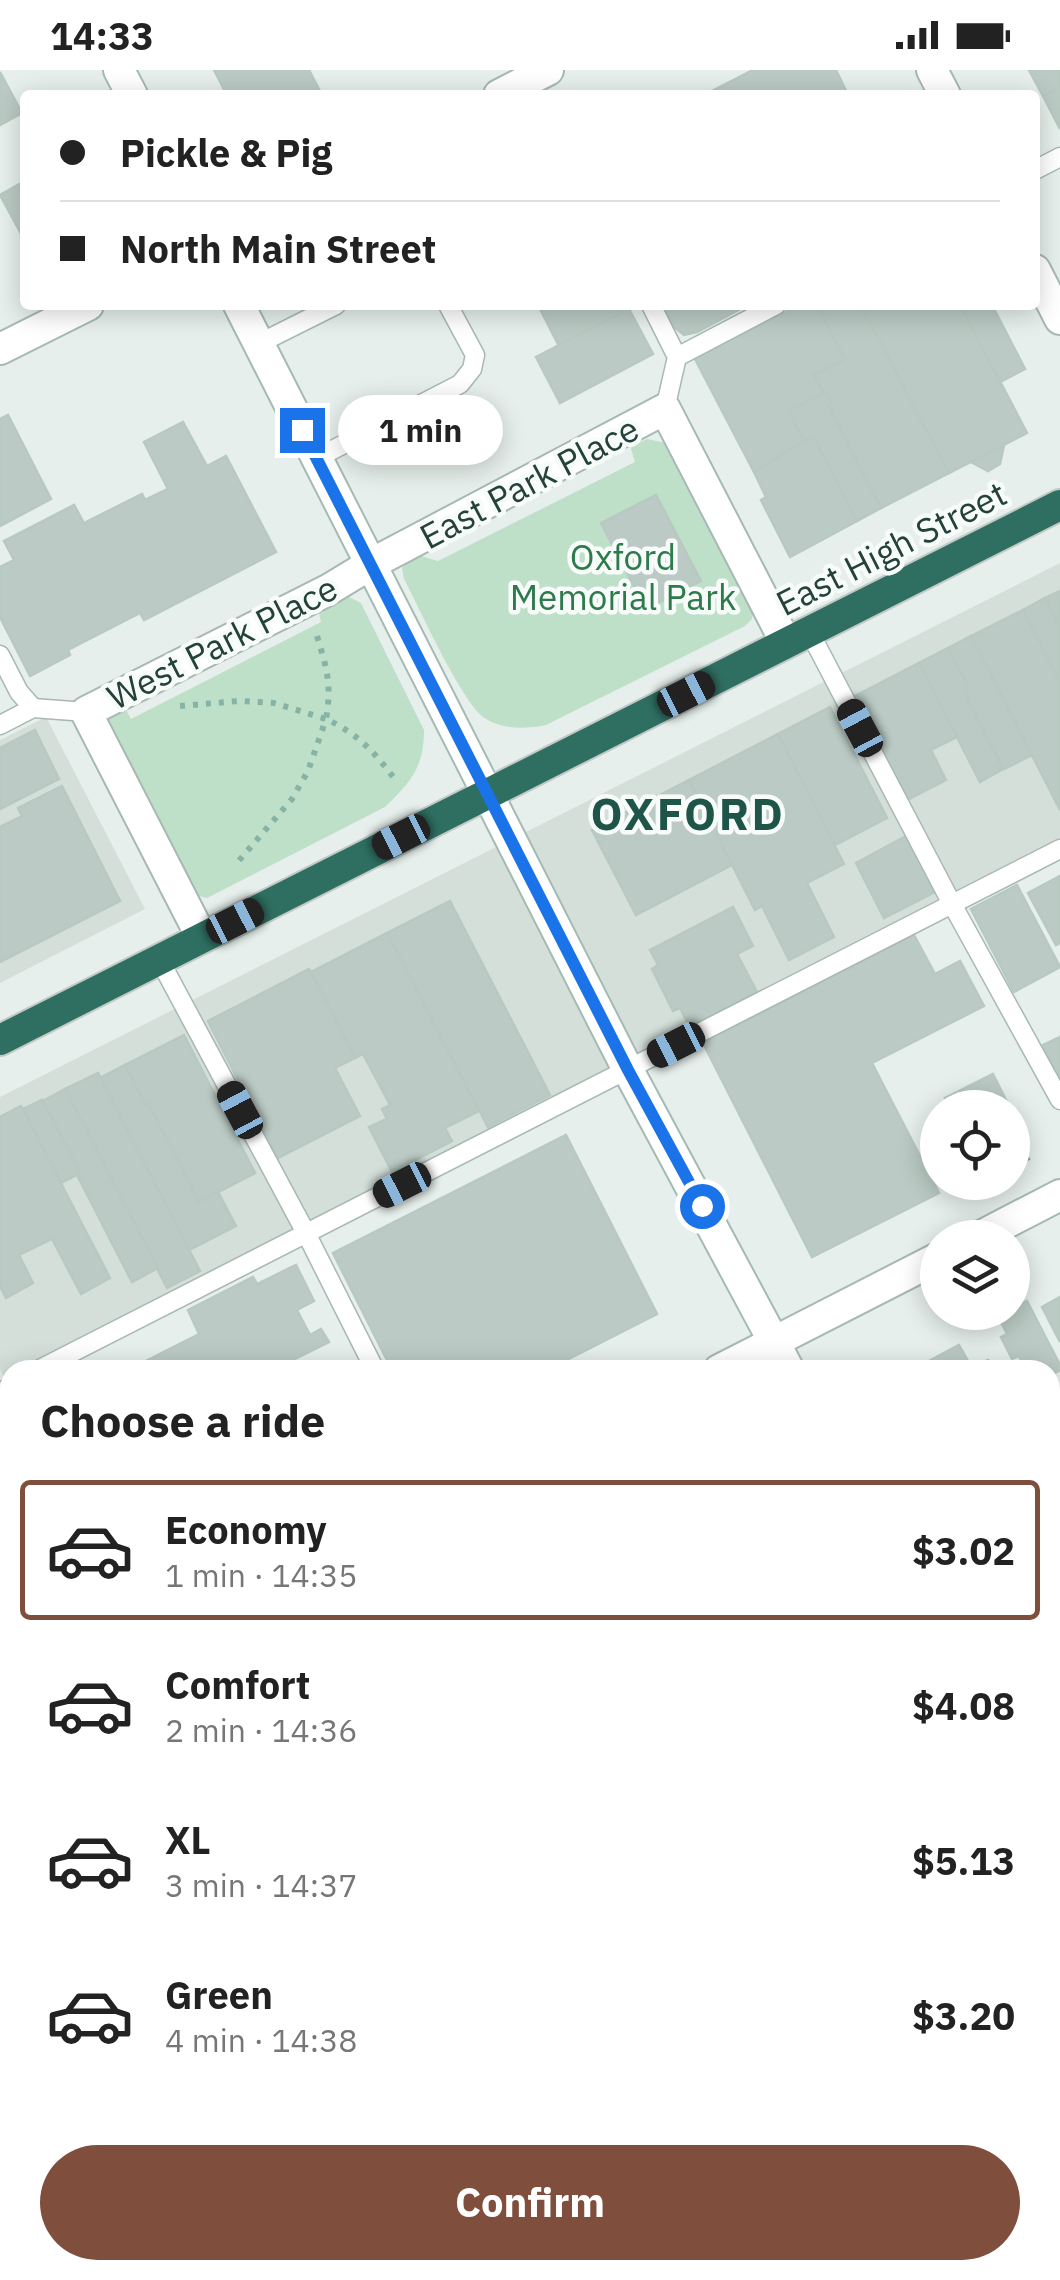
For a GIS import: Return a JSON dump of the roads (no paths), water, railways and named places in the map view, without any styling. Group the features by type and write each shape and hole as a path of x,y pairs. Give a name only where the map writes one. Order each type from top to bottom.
{"highway":[{"name":"East High Street","path":"0,1040 1060,504"}],"street":[{"path":"1040,280 1060,319"},
{"path":"0,349 78,310"},
{"path":"241,310 628,1070 784,1360"},
{"name":"East Park Place","path":"371,564 665,408 797,637"},
{"name":"West Park Place","path":"202,938 86,712 328,590 371,564"},
{"path":"1013,1220 1060,1196"},
{"path":"737,1360 920,1267"}],"lane":[{"path":"258,344 326,310"},
{"path":"317,458 460,384 472,369 475,355 451,310"},
{"path":"654,310 677,357 665,408"},
{"path":"677,357 766,310"},
{"path":"797,637 1060,1100"},
{"path":"0,656 34,708"},
{"path":"0,726 34,708 86,712"},
{"path":"58,1360 1060,849"},
{"path":"160,959 370,1360"}],"district":[{"name":"OXFORD","path":"688,813"}],"park label":[{"name":"Oxford Memorial Park","path":"623,577"}]}
